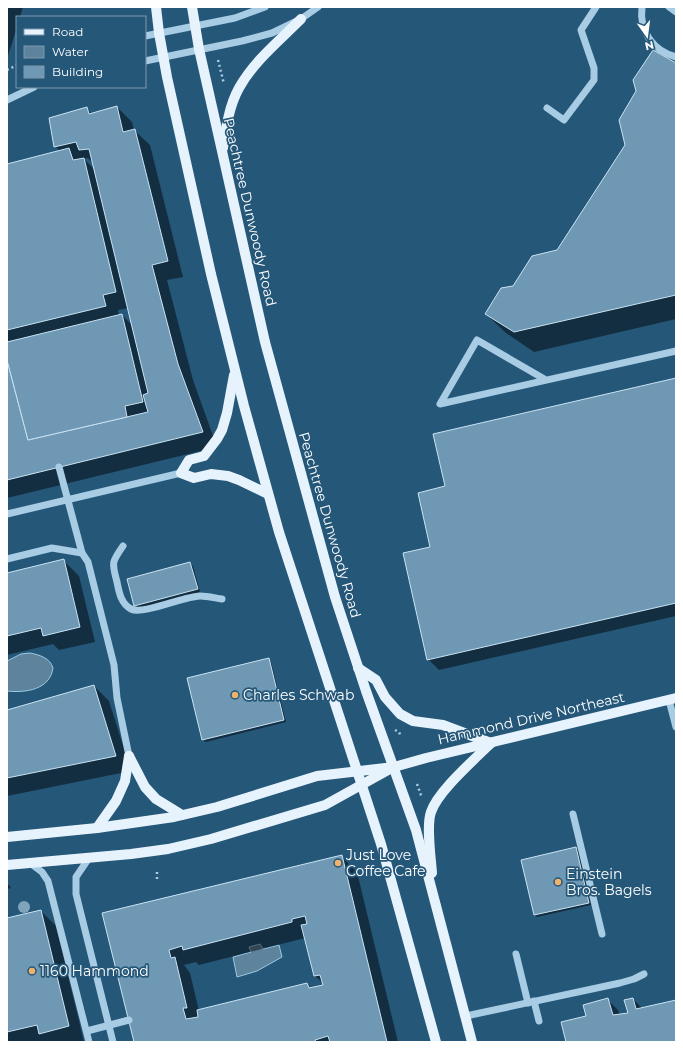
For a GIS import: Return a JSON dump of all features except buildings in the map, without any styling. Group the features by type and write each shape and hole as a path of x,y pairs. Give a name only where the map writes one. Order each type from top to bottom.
{"main road":[{"path":"156,7 163,56 211,274 244,406 281,538 381,844 436,1042"},
{"name":"Peachtree Dunwoody Road","path":"192,7 199,49 265,342 335,597 358,668 416,830 472,1042"},
{"path":"222,152 228,118 239,88 258,61 301,20"},
{"path":"235,371 227,413 220,435 204,456 189,460 181,473 194,478 211,474 228,476 268,494"},
{"path":"358,668 376,680 384,697 400,714 412,721 443,725 491,742 437,799 430,813 429,826 433,895"},
{"name":"Hammond Drive Northeast","path":"7,836 97,828 182,815 218,807 317,776 394,767 491,742 673,699"},
{"path":"129,756 145,787 156,799 182,815"},
{"path":"97,828 116,802 125,781 129,756"},
{"name":"Hammond Drive Northeast","path":"7,865 168,849 225,836 325,805 394,767"}],"street":[{"path":"146,36 235,18 265,7"},
{"path":"146,61 163,56 242,41 272,33 301,20 318,7"},
{"path":"546,108 564,120 594,80 594,68 581,30 596,7"},
{"path":"642,7 641,15 645,32 651,42 659,50 676,57"},
{"path":"669,7 676,12"},
{"path":"7,100 33,88"},
{"path":"546,380 478,340 440,404 676,351"},
{"path":"59,467 82,553 88,562 106,628 114,665 117,698 129,756"},
{"path":"7,514 181,473"},
{"path":"123,546 114,558 113,564 120,598 130,609 135,610 152,608 199,596 222,599"},
{"path":"7,559 52,548 82,553"},
{"path":"673,699 676,727"},
{"path":"573,814 602,934"},
{"path":"89,858 76,877 76,894 113,1042"},
{"path":"30,863 42,872 48,881 90,1042"},
{"path":"516,954 531,1002 539,1021"},
{"path":"466,1016 620,983 644,974"},
{"path":"87,1031 129,1020"}],"path":[{"path":"218,60 226,91"},
{"path":"7,70 16,66"},
{"path":"399,732 401,737"},
{"path":"417,784 423,801"},
{"path":"157,872 157,881"}],"water":[{"path":"30,653 41,656 50,662 53,668 51,675 47,681 36,688 21,691 7,691 7,661 21,654"},
{"path":"260,944 263,949 279,945 282,957 257,971 237,977 233,957 251,952 249,947"}],"place":[{"name":"Charles Schwab","path":"235,695"},
{"name":"Just Love Coffee Cafe","path":"338,863"},
{"name":"Einstein Bros. Bagels","path":"558,882"},
{"name":"1160 Hammond","path":"32,971"}]}
